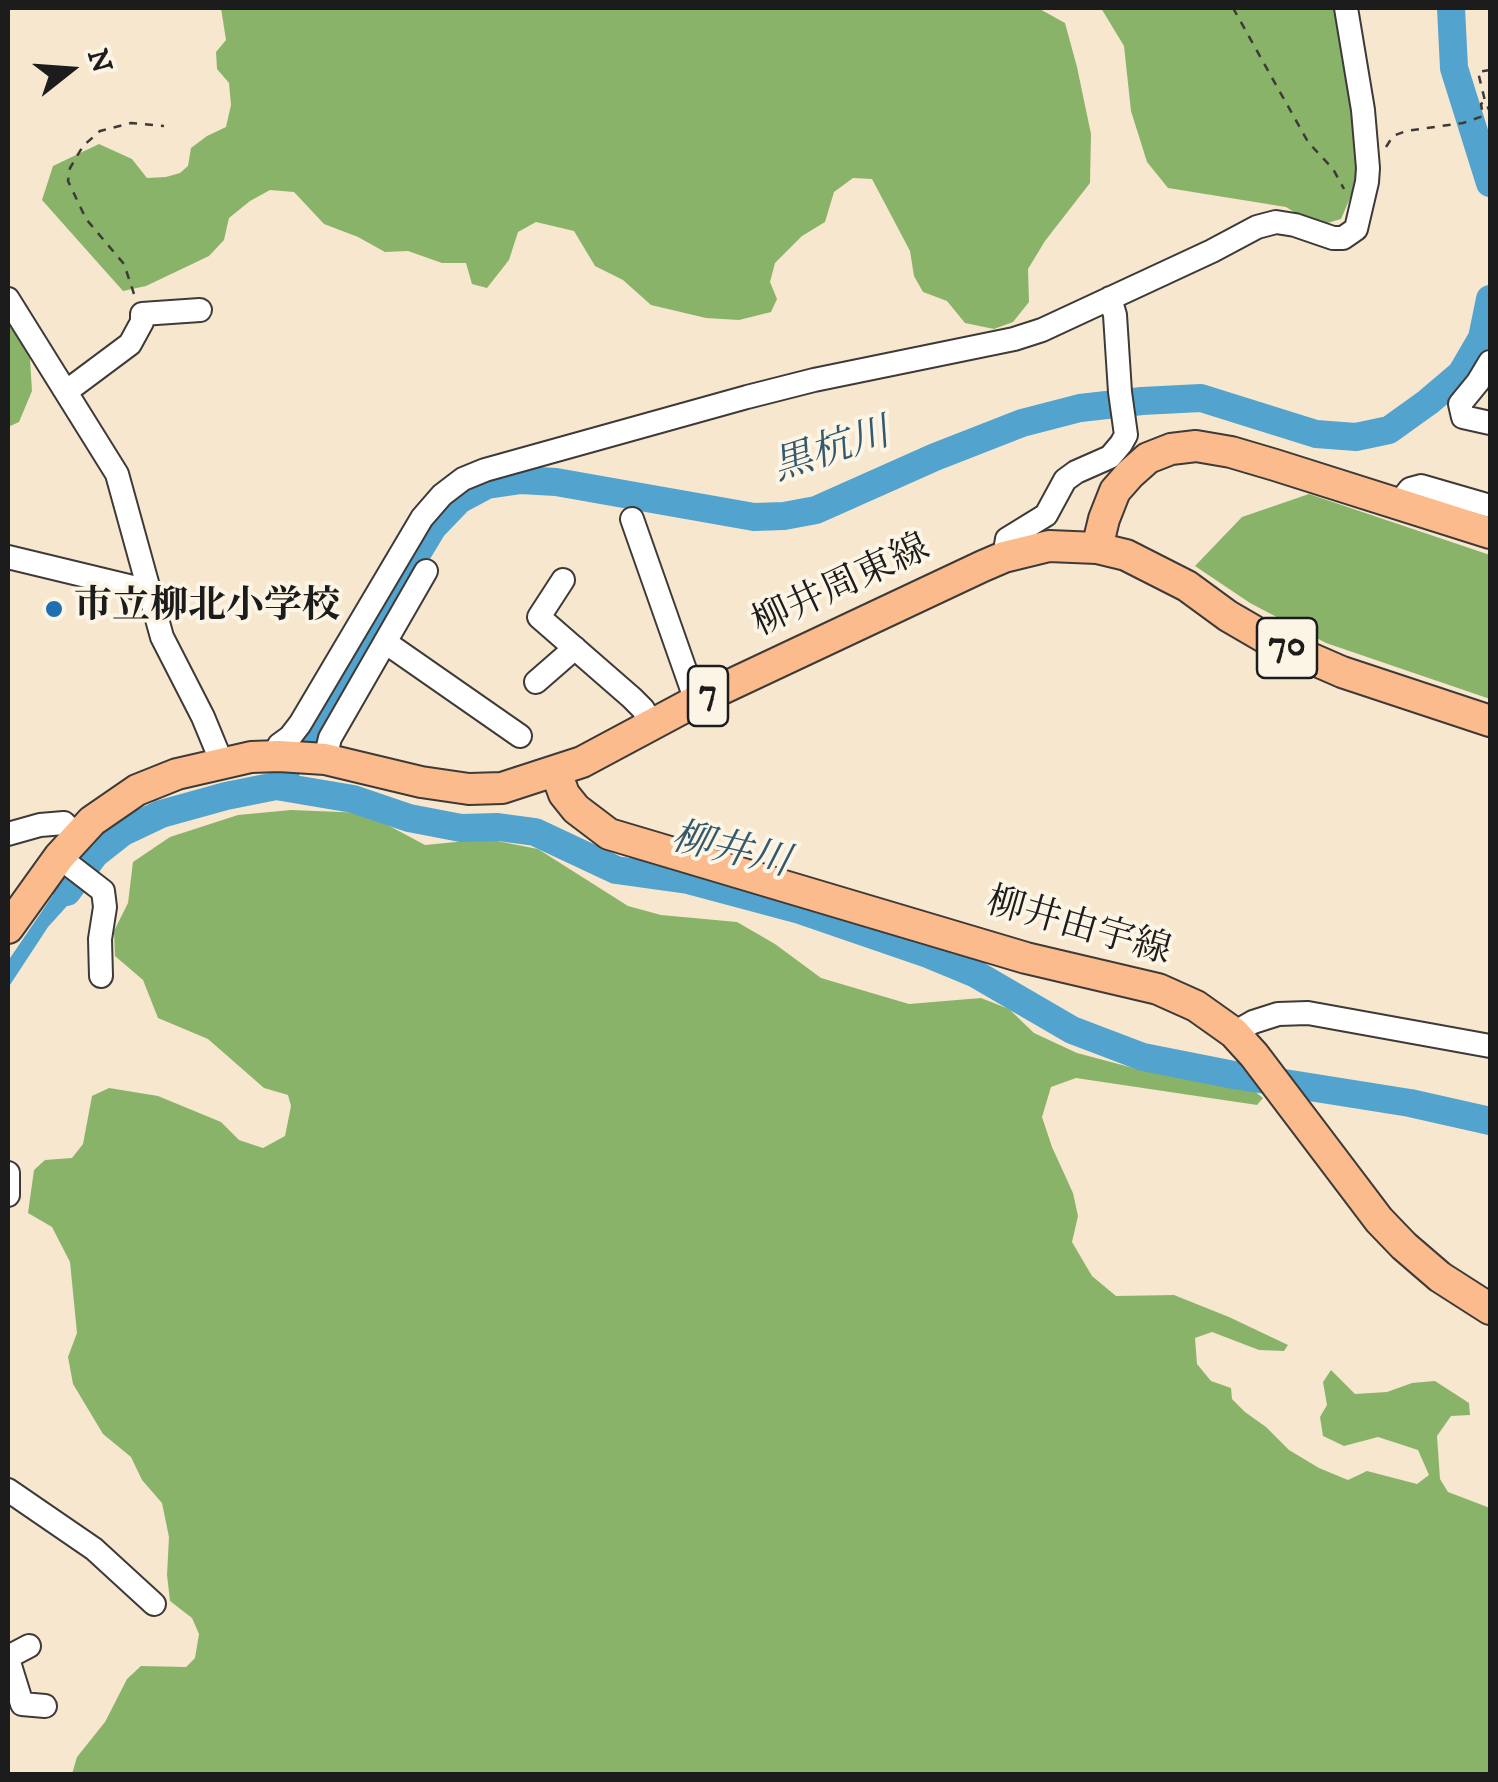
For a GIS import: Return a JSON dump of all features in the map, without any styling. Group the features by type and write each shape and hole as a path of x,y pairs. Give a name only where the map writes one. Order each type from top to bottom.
{"main road":[{"path":"1097,548 1115,491 1148,458 1171,448 1196,446 1231,452 1490,533"},
{"name":"柳井周東線","path":"8,928 92,821 137,790 177,774 251,757 277,756 317,758 469,789 502,788 582,762 696,701 1004,557 1048,546 1097,548"},
{"name":"70","path":"1097,548 1153,567 1270,641 1342,672 1490,721"},
{"name":"柳井由宇線","path":"556,772 564,794 576,809 610,834 1026,958 1158,989 1196,1006 1244,1044 1378,1220 1440,1278 1490,1309"}],"street":[{"path":"277,756 279,746 300,724 422,518 442,495 464,479 764,392 1014,339 1042,330 1257,227 1276,222 1333,238 1343,238 1356,229 1368,168 1346,8"},
{"path":"8,298 118,474 162,637 203,716 222,763"},
{"path":"1004,557 1007,539 1046,515 1065,480 1110,456 1126,435 1110,298"},
{"path":"67,391 130,344 142,314 200,310"},
{"path":"1490,362 1460,404 1462,417 1490,423"},
{"path":"1404,506 1410,489 1422,486 1490,506"},
{"path":"632,518 696,701"},
{"path":"8,557 149,591"},
{"path":"317,758 426,572"},
{"path":"562,580 538,617 632,698 652,726"},
{"path":"385,642 520,736"},
{"path":"536,682 574,648"},
{"path":"8,834 64,823 68,852 102,891 106,907 100,939 102,976"},
{"path":"1244,1044 1253,1022 1278,1014 1308,1013 1490,1046"},
{"path":"8,1172 8,1195"},
{"path":"8,1490 94,1549 154,1604"},
{"path":"29,1646 8,1658 22,1704 45,1706"}],"path":[{"path":"1233,8 1308,142 1333,169 1347,196"},
{"path":"1490,70 1478,72 1490,112"},
{"path":"1387,145 1394,136 1406,131 1484,116 1480,104 1485,101"},
{"path":"142,314 124,264 86,219 68,181 70,168 83,146 100,131 131,123 164,126"}],"green space":[{"path":"221,8 1038,8 1065,23 1091,134 1090,183 1028,269 1029,302 1013,322 994,329 965,323 947,301 923,292 914,276 910,251 872,179 853,178 834,192 825,222 802,236 775,263 770,282 777,299 771,312 739,320 706,318 651,305 623,280 595,266 574,231 536,222 518,232 509,260 487,288 472,284 466,263 442,263 408,251 385,252 324,224 294,192 270,190 229,218 224,240 209,256 146,286 123,291 42,200 53,166 99,144 132,159 147,178 180,173 188,166 191,148 226,127 231,105 229,83 217,69 216,52 226,40"},
{"path":"1101,8 1356,8 1341,57 1355,120 1357,182 1341,219 1317,226 1286,207 1168,188 1147,162 1131,111 1124,46"},
{"path":"8,319 30,359 32,391 19,422 8,427"},
{"path":"1309,494 1490,555 1490,699 1326,643 1250,603 1195,566 1242,517"},
{"path":"291,810 365,813 425,845 487,839 538,849 628,906 661,915 737,922 821,978 909,1004 981,998 1009,1009 1034,1033 1077,1053 1141,1070 1252,1089 1263,1098 1257,1105 1076,1078 1051,1087 1042,1117 1073,1193 1078,1216 1072,1242 1092,1276 1116,1296 1174,1295 1288,1345 1284,1351 1259,1350 1212,1332 1195,1338 1197,1364 1211,1381 1231,1388 1232,1399 1289,1450 1348,1480 1367,1471 1417,1484 1429,1475 1418,1450 1378,1437 1344,1446 1323,1436 1320,1417 1327,1405 1323,1382 1331,1370 1355,1394 1387,1392 1412,1383 1435,1381 1469,1403 1470,1415 1451,1416 1437,1436 1440,1479 1448,1492 1490,1508 1490,1774 72,1774 77,1757 105,1722 127,1679 141,1666 186,1667 195,1658 199,1634 192,1618 170,1601 169,1537 162,1503 142,1480 131,1457 103,1434 73,1384 68,1357 77,1333 70,1262 52,1227 28,1213 34,1170 45,1160 72,1158 83,1144 92,1096 109,1088 158,1096 221,1122 239,1140 263,1148 285,1136 291,1106 288,1095 264,1088 208,1039 158,1018 143,980 115,956 114,931 128,903 133,862 170,837 238,815"}],"water":[{"path":"1439,8 1458,8 1462,72 1478,114 1462,118 1442,55"},
{"path":"68,873 85,886 48,927 8,988 8,961"}],"waterway":[{"name":"黒杭川","path":"1451,8 1454,68 1490,183"},
{"name":"黒杭川","path":"285,772 433,527 459,500 487,485 521,480 556,482 754,517 784,516 816,510 1022,423 1080,408 1142,401 1201,398 1316,434 1356,437 1389,430 1461,374 1482,338 1490,299"},
{"name":"柳井川","path":"67,892 95,854 123,832 161,814 276,786 353,799 409,818 461,828 535,832 616,870 688,880 800,910 974,973 1072,1030 1143,1057 1410,1103 1490,1121"}],"place":[{"name":"市立柳北小学校","path":"54,609"}]}
